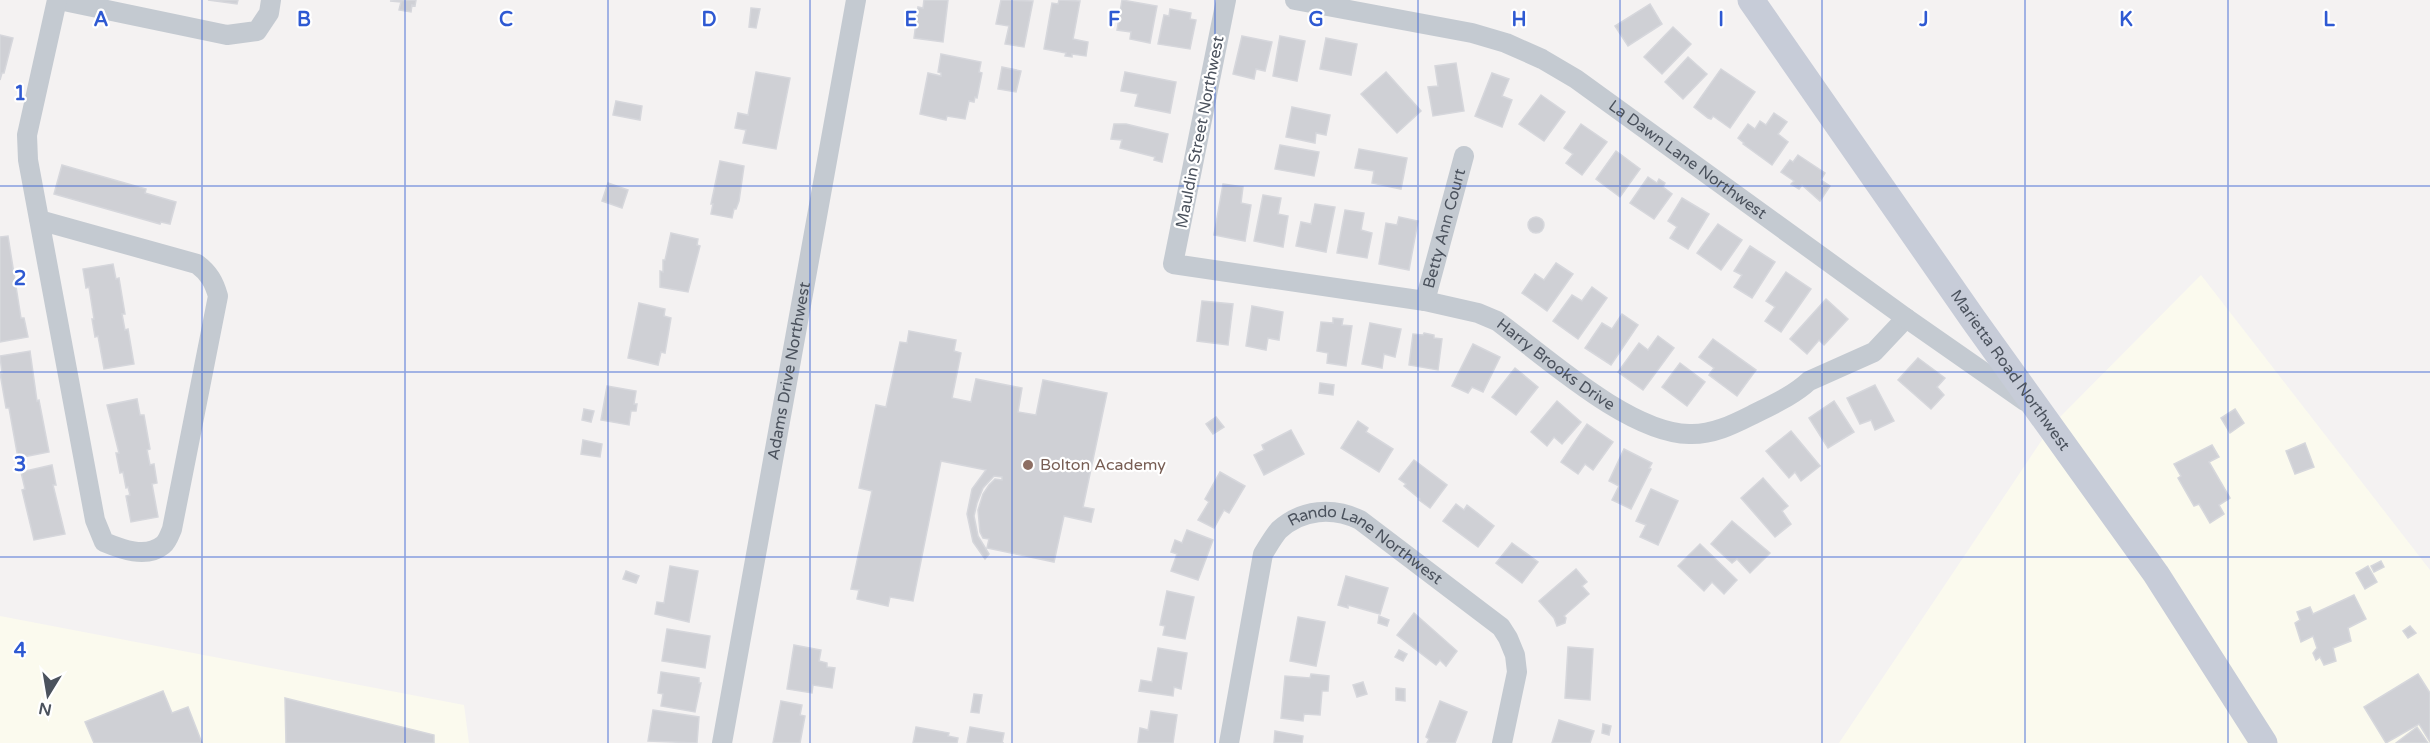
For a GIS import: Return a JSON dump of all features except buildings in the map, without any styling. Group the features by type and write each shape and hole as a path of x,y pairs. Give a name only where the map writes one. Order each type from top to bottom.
{"main road":[{"name":"Marietta Road Northwest","path":"1751,0 2156,574 2264,743"}],"street":[{"path":"39,220 197,264 207,272 214,283 218,296 172,529 163,545 147,552 124,550 104,542 95,520 27,160 27,135 58,0 227,35 256,32 269,13 271,0"},
{"name":"Adams Drive Northwest","path":"722,743 856,0"},
{"name":"Mauldin Street Northwest","path":"1173,264 1226,0"},
{"name":"La Dawn Lane Northwest","path":"1295,0 1472,33 1506,43 1542,59 1576,79 1603,101 1906,318 2040,411"},
{"name":"Betty Ann Court","path":"1425,301 1464,156"},
{"name":"Harry Brooks Drive","path":"1173,264 1425,301 1478,313 1497,321 1610,405 1647,425 1688,434 1716,431 1742,420 1784,398 1809,381 1874,352 1906,318"},
{"name":"Rando Lane Northwest","path":"1229,743 1263,554 1277,532 1287,524 1300,516 1327,511 1360,519 1500,627 1508,638 1515,655 1517,672 1502,743"}],"shaded area":[{"path":"2201,275 2430,570 2430,743 1839,743 2052,425"},
{"path":"0,616 464,705 469,743 0,743"}],"place":[{"name":"Bolton Academy","path":"1028,465"}]}
